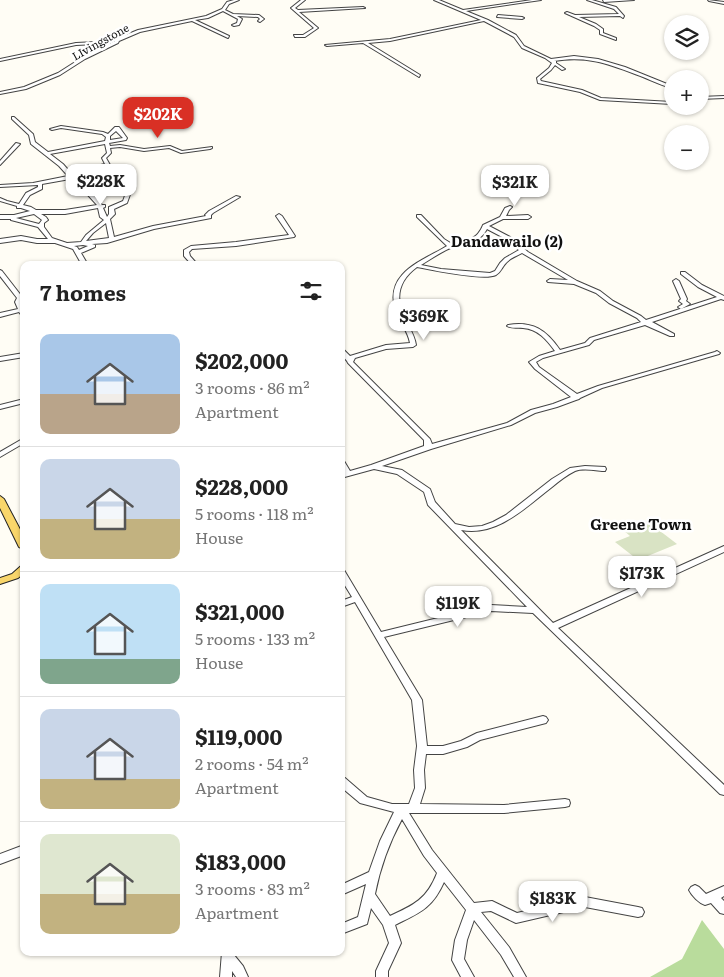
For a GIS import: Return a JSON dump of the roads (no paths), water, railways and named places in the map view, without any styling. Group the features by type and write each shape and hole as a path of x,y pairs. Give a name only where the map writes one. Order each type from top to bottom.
{"main road":[{"path":"0,498 20,539"},
{"path":"0,581 19,575"}],"street":[{"path":"224,0 231,2"},
{"name":"LIvingstone","path":"0,93 25,88 59,74 84,58 109,48 117,43 117,40 139,31 207,17 223,10 231,2 237,0"},
{"path":"436,0 484,20 518,38 527,50 555,62 563,69"},
{"path":"504,0 529,2"},
{"path":"462,11 540,0"},
{"path":"589,0 632,0"},
{"path":"710,0 724,3"},
{"path":"295,36 304,36 316,28 293,8 301,1 319,10"},
{"path":"573,16 622,16 615,8 597,1"},
{"path":"298,11 363,8"},
{"path":"223,10 240,19 238,24 234,25"},
{"path":"567,13 595,24 602,30 601,33 615,39"},
{"path":"233,15 258,16 262,18 260,22"},
{"path":"498,16 522,18"},
{"path":"192,20 228,37"},
{"path":"327,44 390,40 484,20"},
{"path":"0,60 76,44 97,44 117,40"},
{"path":"364,42 419,76"},
{"path":"550,60 574,57 588,59 623,68 664,84"},
{"path":"555,62 538,79 538,82 581,91 600,99 664,103"},
{"path":"709,96 724,97"},
{"path":"13,118 31,135 33,143 61,165 100,206 103,217 108,220 112,239"},
{"path":"52,128 61,127 99,132 108,136"},
{"path":"0,186 40,183 108,166 104,158 109,153 108,145 108,136 117,129 125,138 108,145"},
{"path":"0,164 18,144"},
{"path":"46,154 108,145 144,150 170,147 181,152 210,148"},
{"path":"102,167 112,172"},
{"path":"83,243 85,238 108,220 112,214 111,208 124,202 130,189 113,180 108,174 112,172"},
{"path":"112,172 90,176 90,179 123,184"},
{"path":"20,207 28,194 40,188 40,183"},
{"path":"65,245 108,242 112,239 153,228 209,217 208,214 211,212 238,198"},
{"path":"0,199 20,207 29,208 32,212 46,220 41,226"},
{"path":"0,206 13,204"},
{"path":"10,218 32,212 58,213 117,205"},
{"path":"503,218 507,213 507,208 510,207"},
{"path":"191,261 187,256 186,251 191,248 292,236 279,216"},
{"path":"419,216 434,229 442,241 451,246"},
{"path":"0,217 41,226 50,239 75,248 83,261"},
{"path":"485,226 503,218 528,217"},
{"path":"350,360 352,357 386,347 413,345 407,323 399,313 396,292 397,284 416,265 451,246 477,238 484,233 485,226"},
{"path":"485,226 508,238 522,251 575,282 598,292 611,302 639,317 645,323 672,335"},
{"path":"0,240 21,238 37,241 55,241"},
{"path":"78,252 93,246 83,243"},
{"path":"416,265 441,271 490,275 497,272 500,265 508,258 522,251"},
{"path":"0,272 20,296"},
{"path":"683,273 700,286 722,298"},
{"path":"550,281 575,282"},
{"path":"659,318 668,311 687,304 682,301 684,299 676,281"},
{"path":"576,398 532,362 535,359 587,344 592,339 722,298"},
{"path":"0,315 20,313"},
{"path":"510,326 524,325 538,328 549,337 558,352"},
{"path":"345,475 485,429 509,424 533,411 576,398 600,387 716,353"},
{"path":"345,354 357,371 428,440 428,447"},
{"path":"0,359 20,356"},
{"path":"0,407 20,402"},
{"path":"0,455 20,442"},
{"path":"374,467 399,472 427,490 432,503 535,610 724,791"},
{"path":"452,525 464,530 476,530 487,527 522,509 550,485 573,469 586,467 602,469"},
{"path":"552,626 724,550"},
{"path":"345,579 418,700 421,750 420,788 387,835 372,876 370,895 363,920 345,927"},
{"path":"345,603 356,599"},
{"path":"380,635 491,608 535,610"},
{"path":"421,750 443,750 464,744 477,737 543,720"},
{"path":"345,785 369,802 392,808 504,809 565,803"},
{"path":"407,809 418,838 505,951 520,977"},
{"path":"0,859 20,852"},
{"path":"388,923 426,904 435,890 443,871"},
{"path":"345,888 372,876"},
{"path":"696,890 705,900 724,891"},
{"path":"370,895 388,923 395,943 382,971 382,977"},
{"path":"712,896 724,909"},
{"path":"472,908 492,906 516,918 585,902 638,912"},
{"path":"468,977 458,960 461,940 472,908"},
{"path":"226,977 228,956"},
{"path":"229,956 240,970 242,977"}],"district":[{"name":"Dandawailo (2)","path":"507,240"},
{"name":"Greene Town","path":"641,523"}]}
